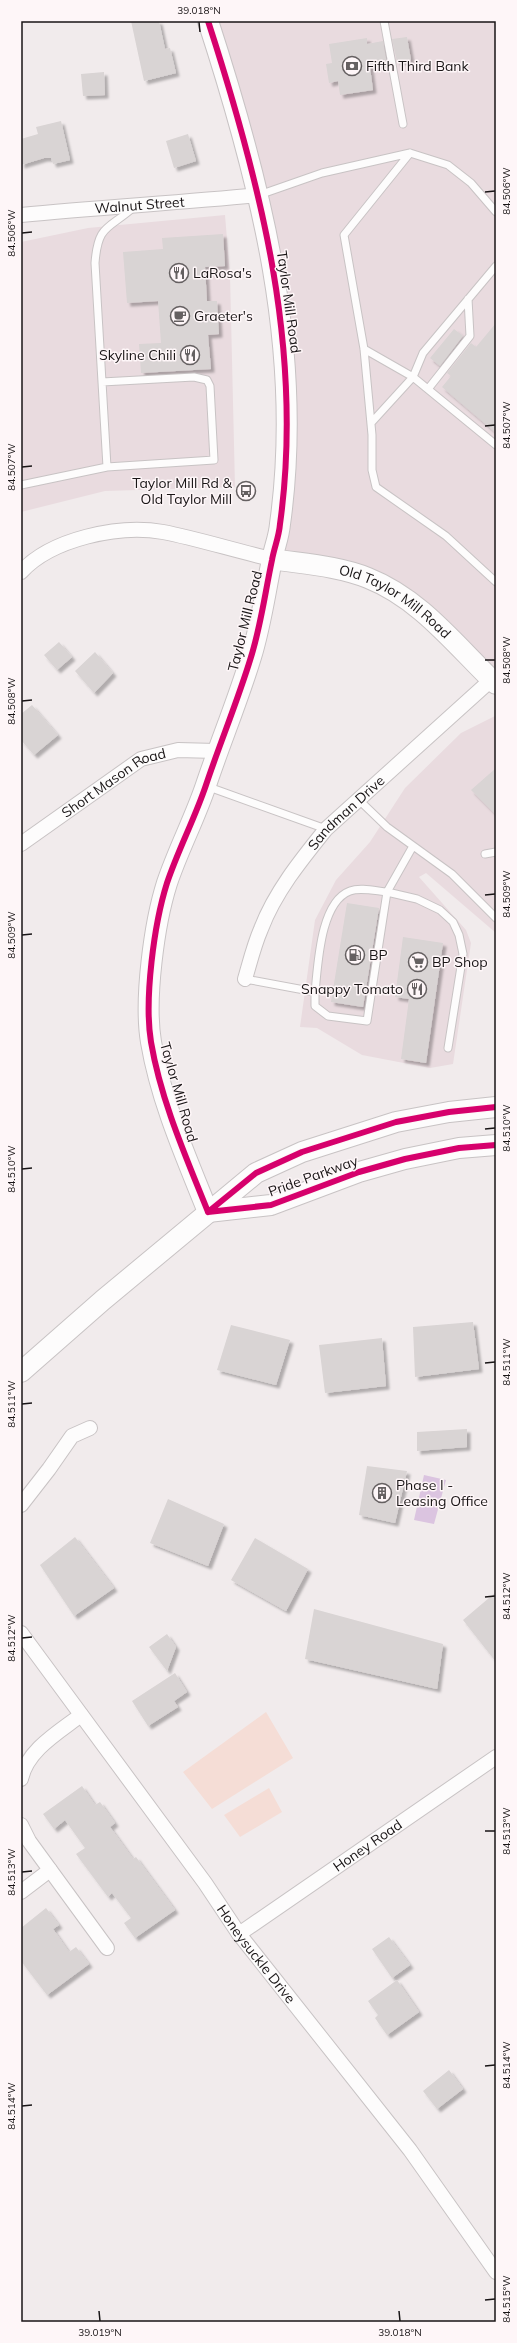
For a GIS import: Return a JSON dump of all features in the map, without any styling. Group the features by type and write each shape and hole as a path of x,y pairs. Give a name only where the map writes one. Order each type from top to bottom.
{"street":[{"name":"Taylor Mill Road","path":"208,21 228,83 259,195 275,280 284,343 286,387 285,482 280,528 251,658 216,751 206,786 167,884 156,935 150,983 151,1040 163,1088 183,1150 208,1212"},
{"name":"Walnut Street","path":"21,214 259,195"},
{"path":"21,572 46,551 73,541 132,531 162,532 272,559"},
{"name":"Old Taylor Mill Road","path":"272,559 335,568 368,578 396,592 427,615 494,679"},
{"name":"Sandman Drive","path":"245,979 261,929 280,892 326,829 494,679"},
{"name":"Short Mason Road","path":"21,844 141,759 178,750 216,751"},
{"name":"Pride Parkway","path":"208,1212 256,1172 302,1152 396,1122 449,1112 496,1107"},
{"name":"Pride Parkway","path":"208,1212 271,1205 358,1172 405,1159 460,1148 496,1145"},
{"path":"21,1372 208,1212"},
{"path":"21,1505 50,1469 72,1436 90,1428"},
{"name":"Honeysuckle Drive","path":"21,1633 205,1883 239,1934 405,2144 496,2272"},
{"path":"21,1779 29,1760 40,1747 81,1716"},
{"name":"Honey Road","path":"239,1934 496,1756"},
{"path":"21,1825 29,1841 107,1948"},
{"path":"21,1892 50,1870"}],"lane":[{"path":"384,21 402,124"},
{"path":"259,195 322,173 410,153 448,165 471,183 496,212"},
{"path":"410,153 344,235 364,349 371,423 372,470 376,487 446,536 496,582"},
{"path":"107,467 95,263 96,242 108,225 118,221 134,206"},
{"path":"371,423 413,377 422,352 496,266"},
{"path":"428,389 470,336 468,299"},
{"path":"364,349 413,377 496,445"},
{"path":"21,485 107,467 214,460 212,407 210,386 207,380 194,377 102,382"},
{"path":"206,786 326,829"},
{"path":"359,800 387,827 452,874 496,918"},
{"path":"413,846 387,892 367,1021 328,1016 315,1006 325,926 340,896 351,890 387,892 417,899 440,910 452,922 459,935 464,954 448,1048"},
{"path":"485,854 496,852"},
{"path":"245,979 316,992"}],"shaded area":[{"path":"208,21 496,21 496,684 396,592 272,559 284,343"},
{"path":"225,215 230,275 235,487 105,491 21,512 21,242 88,228"},
{"path":"495,716 496,933 426,873 419,877 466,930 471,943 453,1064 430,1068 362,1055 317,1028 300,1027 315,920 336,880 370,842 405,788 461,733"},
{"path":"424,1475 446,1480 434,1524 414,1520"},
{"path":"266,1712 293,1758 212,1809 183,1772"},
{"path":"269,1788 282,1812 240,1837 224,1815"}],"building":[{"path":"131,21 159,21 165,49 170,48 176,73 144,81"},
{"path":"407,37 411,60 397,62 392,39"},
{"name":"Fifth Third Bank","path":"367,38 367,44 383,41 387,64 370,67 373,90 340,95 338,81 329,83 326,64 332,63 329,44"},
{"path":"104,72 105,95 83,96 81,74"},
{"path":"61,121 70,160 53,164 51,158 44,158 21,165 21,139 38,134 36,127"},
{"path":"188,134 196,161 174,168 166,141"},
{"path":"223,234 225,266 205,267 207,301 217,301 219,334 208,335 211,369 141,373 139,344 161,343 158,301 127,303 123,252 163,249 162,238"},
{"path":"496,323 496,433 442,387 451,376 447,373 471,343 476,347"},
{"path":"454,329 463,336 440,366 430,358"},
{"path":"59,642 72,657 57,670 44,655"},
{"path":"95,652 113,673 94,693 75,671"},
{"path":"32,705 58,735 34,755 21,740 21,714"},
{"path":"496,768 496,815 471,790"},
{"name":"BP","path":"347,903 379,908 363,1007 331,1002"},
{"path":"403,937 443,943 426,1063 401,1059 409,999 395,997"},
{"path":"473,1322 479,1369 415,1377 413,1327"},
{"path":"231,1325 290,1340 276,1385 217,1370"},
{"path":"382,1338 386,1386 325,1393 319,1345"},
{"path":"467,1429 467,1447 417,1451 417,1432"},
{"name":"Phase I - Leasing Office","path":"367,1466 407,1471 395,1523 359,1515"},
{"path":"168,1499 224,1524 208,1566 150,1543"},
{"path":"75,1537 114,1588 74,1616 40,1565"},
{"path":"255,1538 308,1569 286,1611 231,1580"},
{"path":"496,1592 496,1662 463,1620"},
{"path":"314,1609 443,1644 437,1689 305,1659"},
{"path":"167,1634 176,1647 167,1671 149,1647"},
{"path":"175,1673 187,1692 174,1701 178,1707 148,1726 132,1701"},
{"path":"82,1786 95,1805 100,1802 115,1823 110,1827 133,1859 136,1857 175,1910 135,1938 124,1923 131,1918 112,1893 108,1897 76,1854 85,1848 65,1820 54,1829 43,1814"},
{"path":"46,1908 59,1925 53,1929 69,1952 76,1947 89,1964 47,1995 21,1961 21,1928"},
{"path":"389,1937 410,1965 392,1978 372,1949"},
{"path":"397,1980 419,2012 387,2035 375,2018 378,2015 368,2001"},
{"path":"449,2070 463,2089 437,2109 423,2091"}],"cycle path":[{"path":"208,21 245,144 260,206 273,269 282,332 286,396 286,460 278,538 258,633 202,797 167,883 154,940 150,984 149,1025 155,1064 175,1128 208,1212"},
{"path":"208,1212 256,1173 302,1152 396,1122 449,1112 496,1107"},
{"path":"208,1212 271,1205 359,1172 405,1159 459,1148 496,1145"}],"place":[{"name":"Fifth Third Bank","path":"352,66"},
{"name":"LaRosa's","path":"179,273"},
{"name":"Graeter's","path":"180,316"},
{"name":"Skyline Chili","path":"190,355"},
{"name":"Taylor Mill Rd & Old Taylor Mill","path":"246,491"},
{"name":"BP","path":"355,955"},
{"name":"BP Shop","path":"418,962"},
{"name":"Snappy Tomato","path":"417,989"},
{"name":"Phase I - Leasing Office","path":"382,1493"}]}
